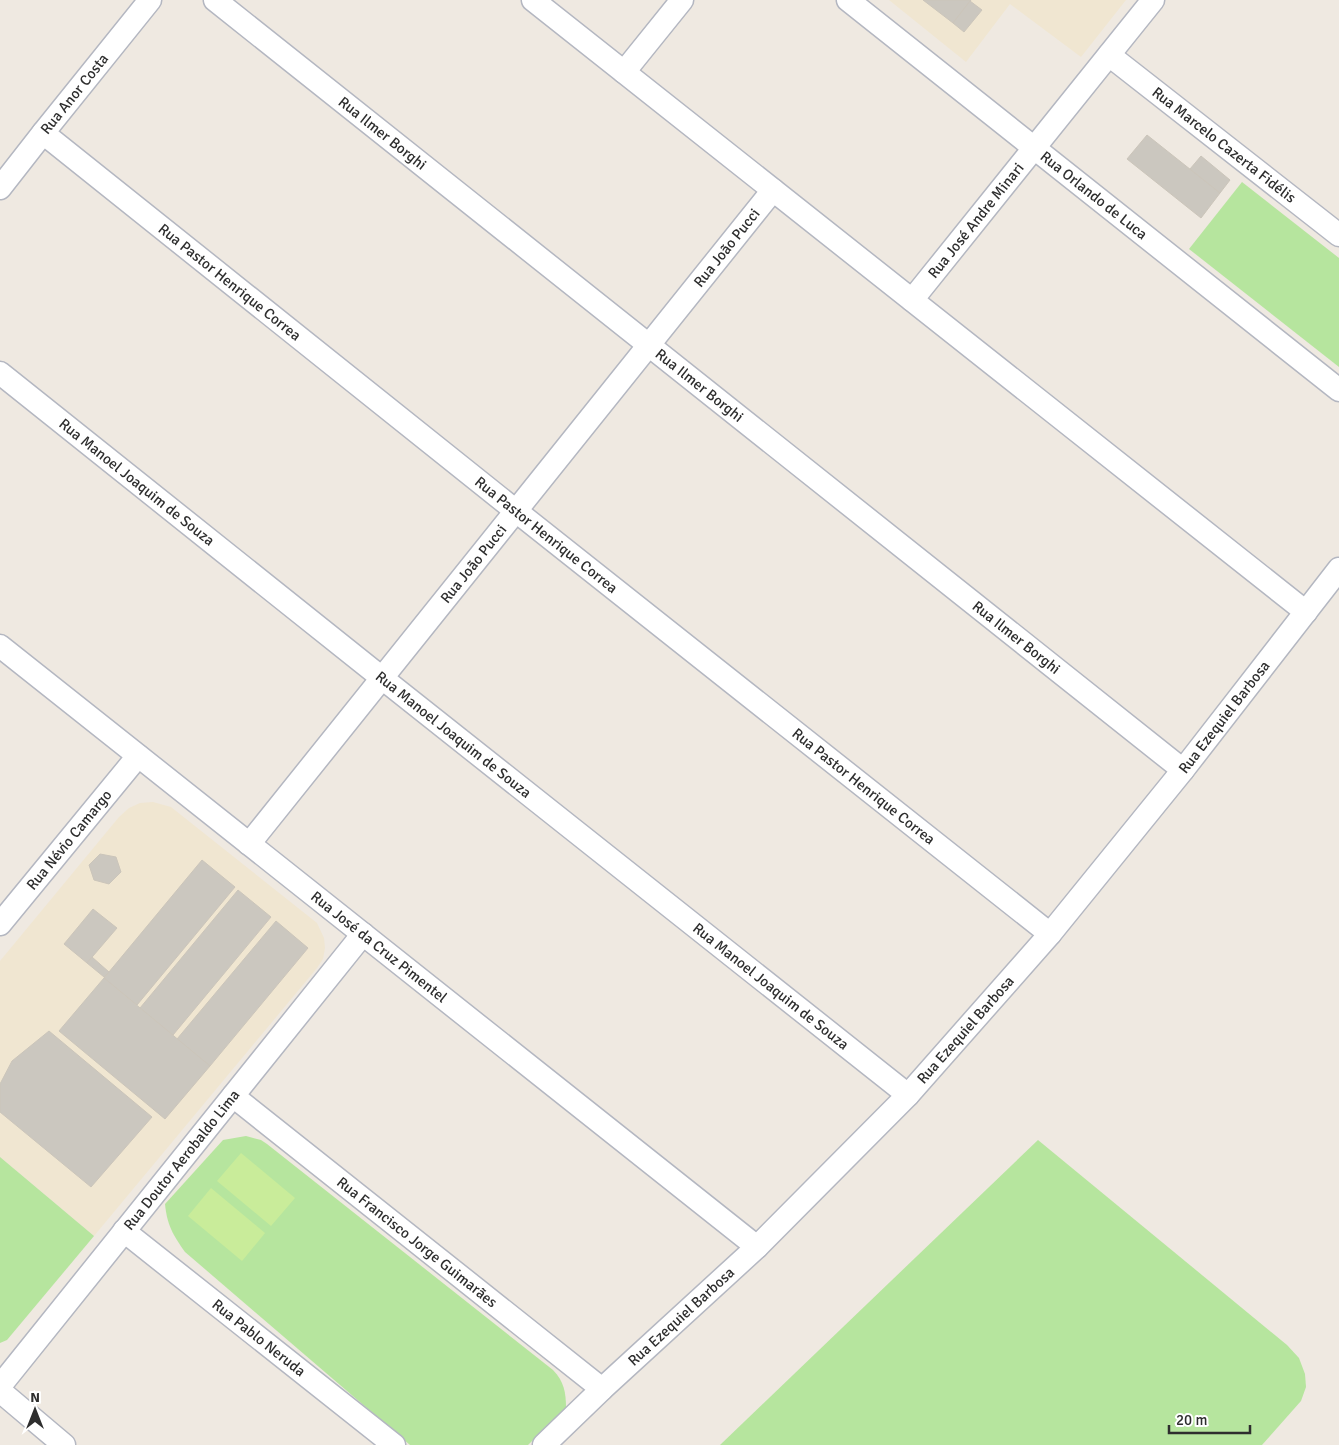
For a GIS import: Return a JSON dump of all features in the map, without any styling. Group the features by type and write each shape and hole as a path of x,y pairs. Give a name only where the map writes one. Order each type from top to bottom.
{"street":[{"name":"Rua Anor Costa","path":"0,188 150,0"},
{"name":"Rua Ilmer Borghi","path":"214,0 1184,770"},
{"path":"533,0 1306,612"},
{"path":"624,72 682,0"},
{"name":"Rua Orlando de Luca","path":"848,0 1339,390"},
{"name":"Rua José Andre Minari","path":"912,300 1153,0"},
{"name":"Rua Marcelo Cazerta Fidélis","path":"1109,55 1339,235"},
{"name":"Rua Pastor Henrique Correa","path":"43,133 1050,934"},
{"name":"Rua João Pucci","path":"248,844 773,190"},
{"name":"Rua Manoel Joaquim de Souza","path":"0,373 908,1095"},
{"name":"Rua Ezequiel Barbosa","path":"544,1445 602,1389 757,1247 908,1095 1050,934 1184,770 1339,570"},
{"name":"Rua José da Cruz Pimentel","path":"0,646 757,1247"},
{"name":"Rua Névio Camargo","path":"4,910 138,756"},
{"name":"Rua Doutor Aerobaldo Lima","path":"0,1386 363,934"},
{"name":"Rua Francisco Jorge Guimarães","path":"233,1096 602,1389"},
{"name":"Rua Pablo Neruda","path":"124,1231 394,1445"},
{"path":"0,1391 64,1445"}],"shaded area":[{"path":"889,0 1126,0 1081,57 1010,4 966,62"},
{"path":"153,802 171,807 317,923 324,938 325,948 323,959 317,968 94,1236 0,1157 0,961 119,817 129,808 140,803"}],"green space":[{"path":"1242,182 1339,258 1339,367 1189,249"},
{"path":"246,1136 261,1140 267,1144 553,1370 560,1378 564,1388 566,1408 528,1445 410,1445 185,1252 174,1235 167,1218 165,1204 223,1140"},
{"path":"1038,1140 1287,1345 1299,1358 1305,1374 1306,1387 1301,1401 1262,1445 720,1445"},
{"path":"241,1153 295,1198 271,1226 217,1181"},
{"path":"0,1157 94,1236 7,1340 0,1343"},
{"path":"211,1188 265,1233 242,1261 188,1216"}],"building":[{"path":"923,0 971,0 953,23"},
{"path":"970,1 982,10 964,32 953,23"},
{"path":"1147,135 1220,193 1201,218 1127,159"},
{"path":"1201,156 1230,180 1220,193 1190,169"},
{"path":"100,854 116,857 121,872 109,884 94,880 89,865"},
{"path":"202,860 235,887 137,1005 104,978"},
{"path":"238,890 271,917 173,1035 140,1008"},
{"path":"93,909 117,928 87,963 64,944"},
{"path":"276,921 308,948 210,1066 177,1039"},
{"path":"92,957 109,972 104,977 87,963"},
{"path":"104,978 210,1066 165,1119 59,1031"},
{"path":"49,1031 152,1117 91,1187 0,1112 0,1084 12,1061"}]}
